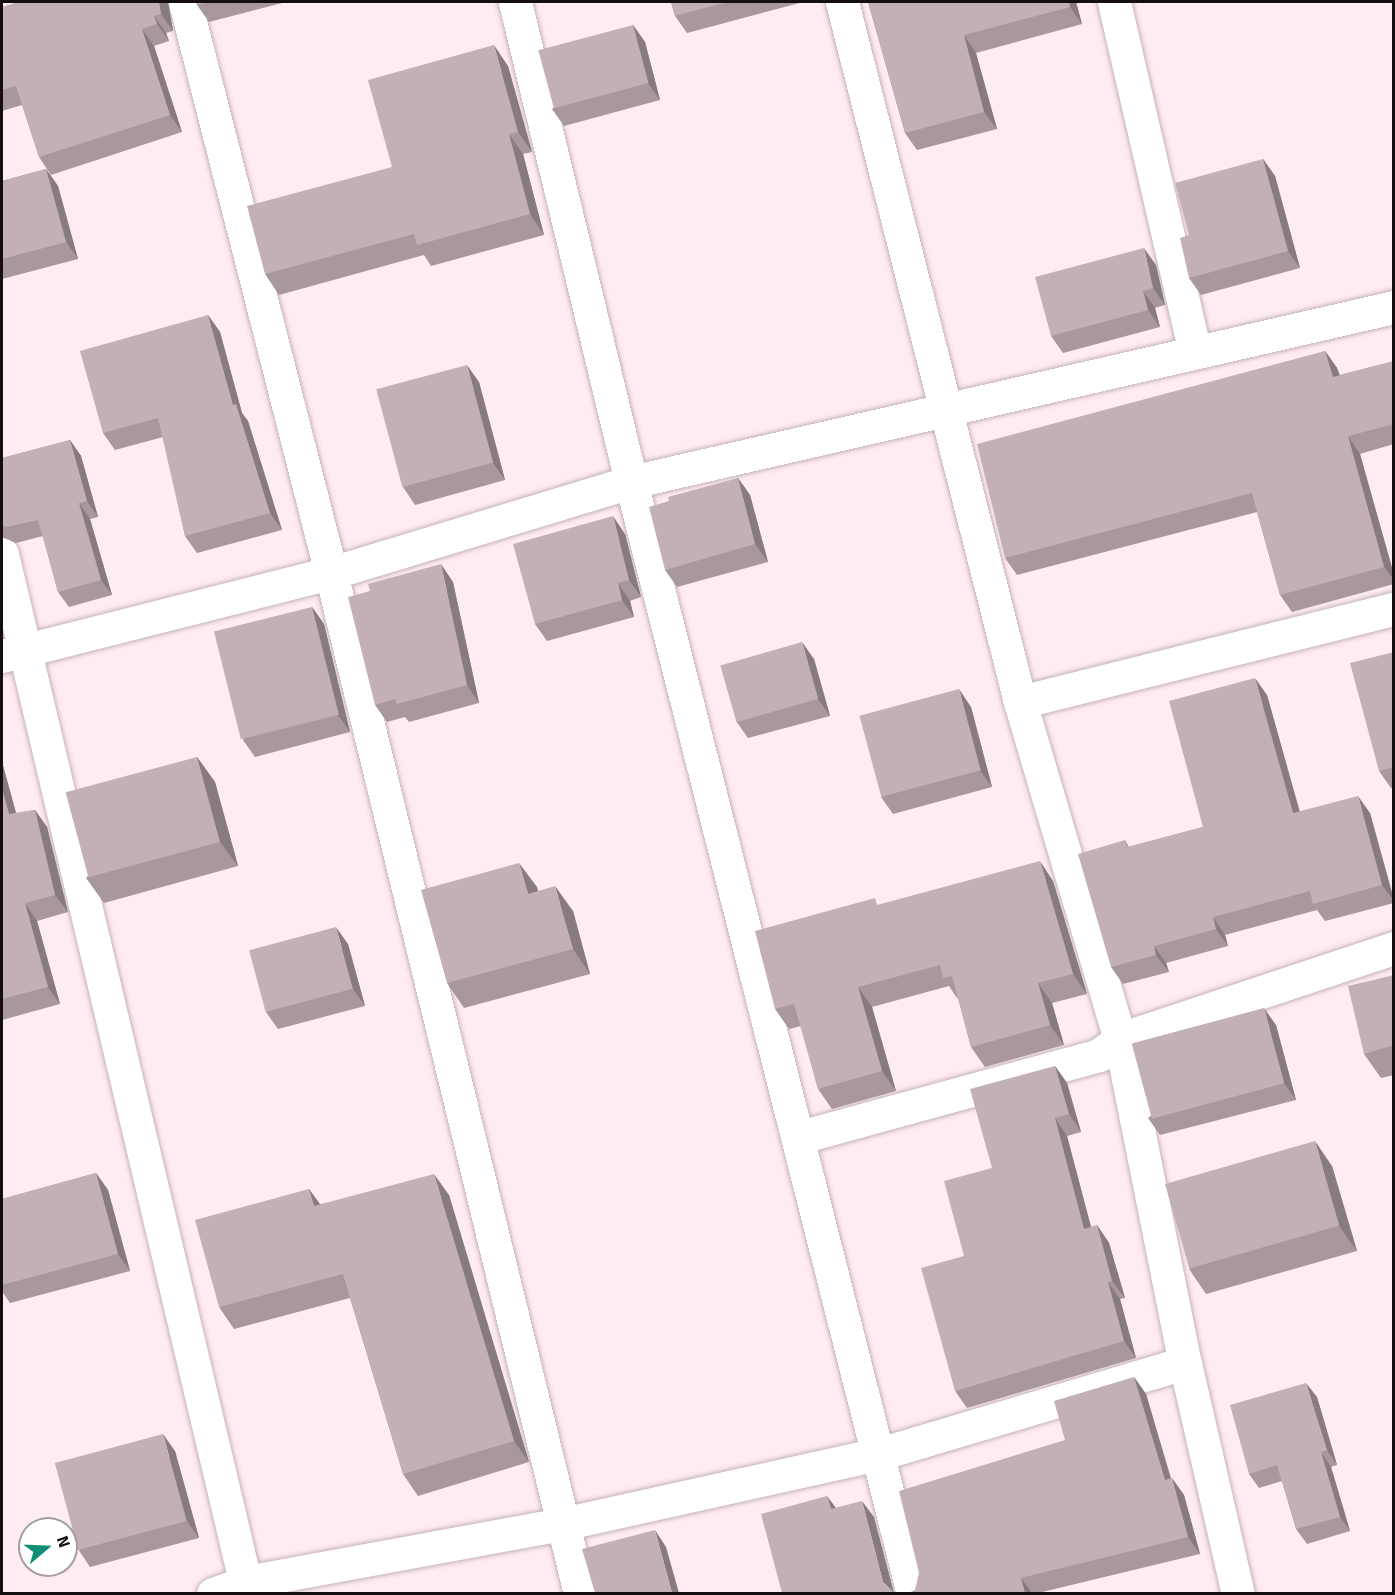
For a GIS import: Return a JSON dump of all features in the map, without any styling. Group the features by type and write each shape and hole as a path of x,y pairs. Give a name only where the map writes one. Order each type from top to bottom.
{"street":[{"path":"185,2 331,573 580,1593"},
{"path":"515,2 631,482 800,1137 913,1593"},
{"path":"842,2 1020,702 1120,1039 1185,1363 1238,1593"},
{"path":"1114,2 1195,352"},
{"path":"14,653 331,573 631,482 1394,308"},
{"path":"2,554 14,653 247,1588"},
{"path":"1020,702 1394,609"},
{"path":"800,1137 1099,1055 1120,1039 1394,948"},
{"path":"213,1593 562,1524 879,1454 1185,1363"}],"building":[{"path":"18,2 159,2 161,14 154,16 157,24 142,29 170,115 39,157 16,86 2,90 2,7"},
{"path":"671,2 727,2 675,16"},
{"path":"868,2 1069,2 1070,7 964,35 984,112 905,133"},
{"path":"633,25 649,83 554,108 538,50"},
{"path":"494,45 518,132 509,134 530,214 417,245 414,234 265,274 247,206 392,167 368,80"},
{"path":"1263,159 1288,251 1189,278 1180,238 1189,235 1175,183"},
{"path":"46,169 66,242 2,259 2,181"},
{"path":"1144,248 1153,288 1143,291 1148,310 1051,336 1035,277"},
{"path":"208,315 233,405 236,404 270,513 185,536 158,418 103,433 80,351"},
{"path":"1325,351 1333,377 1394,361 1394,424 1348,436 1384,567 1280,595 1252,493 1005,558 977,444"},
{"path":"467,365 493,463 402,487 376,389"},
{"path":"70,440 87,501 79,503 101,580 58,592 38,520 6,527 2,525 2,458"},
{"path":"738,478 755,544 665,570 649,507 669,501 668,497"},
{"path":"613,516 629,580 618,583 622,600 535,624 513,544"},
{"path":"441,564 467,685 397,704 395,699 375,705 348,597 370,591 368,584"},
{"path":"312,607 339,715 241,739 214,631"},
{"path":"802,642 818,699 737,722 720,665"},
{"path":"1394,652 1394,767 1379,771 1350,663"},
{"path":"1255,678 1293,813 1358,796 1382,885 1313,904 1310,891 1213,917 1216,929 1154,946 1156,955 1111,967 1078,854 1125,840 1127,847 1203,827 1169,701"},
{"path":"959,689 981,770 881,797 860,716"},
{"path":"197,757 220,842 88,877 66,792"},
{"path":"2,788 9,814 35,810 55,895 25,903 48,987 2,999"},
{"path":"1040,861 1073,974 1038,983 1050,1025 971,1047 952,976 943,978 940,965 858,987 882,1071 818,1089 794,1004 775,1009 755,931 875,898 877,905"},
{"path":"519,863 528,894 555,886 573,949 447,983 421,890"},
{"path":"336,927 353,989 266,1012 249,950"},
{"path":"1394,975 1394,1045 1364,1054 1348,986"},
{"path":"1264,1008 1284,1083 1152,1119 1132,1043"},
{"path":"1055,1066 1069,1114 1055,1118 1084,1229 1097,1225 1112,1281 1108,1282 1124,1341 955,1391 921,1268 964,1256 944,1181 992,1168 970,1089"},
{"path":"1315,1141 1339,1226 1189,1269 1165,1184"},
{"path":"96,1173 118,1254 2,1285 2,1199"},
{"path":"434,1174 514,1441 403,1474 343,1274 219,1307 195,1220 309,1189 314,1206"},
{"path":"1134,1377 1165,1480 1172,1478 1188,1537 1021,1578 1025,1593 909,1593 915,1590 919,1573 899,1491 1065,1440 1054,1401"},
{"path":"1306,1383 1327,1450 1321,1452 1340,1517 1296,1529 1277,1465 1249,1474 1230,1405"},
{"path":"163,1434 186,1521 78,1550 78,1517 69,1517 55,1463"},
{"path":"827,1496 831,1509 862,1501 883,1582 894,1593 782,1593 761,1514"},
{"path":"655,1530 672,1593 595,1593 582,1549"}]}
